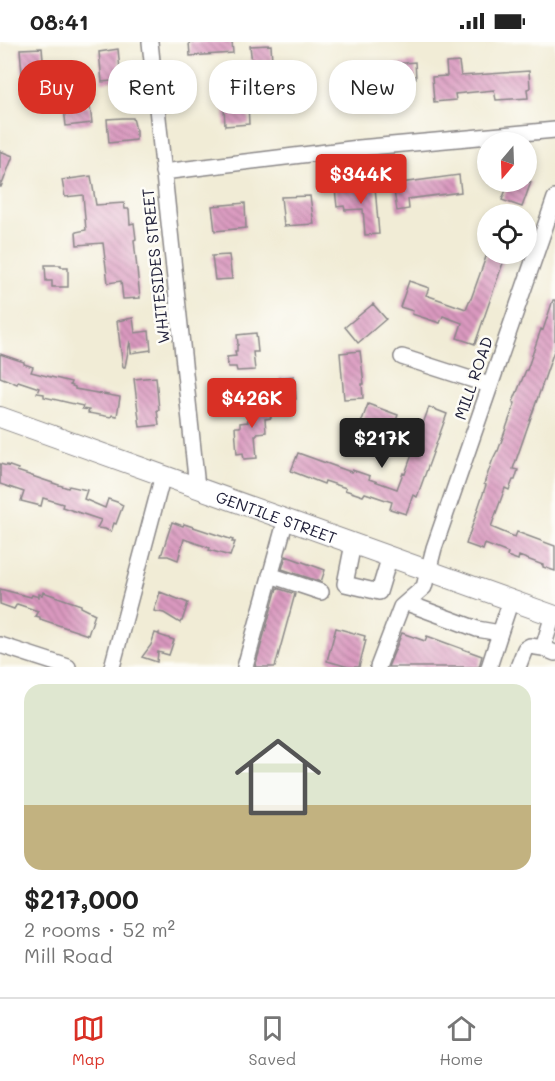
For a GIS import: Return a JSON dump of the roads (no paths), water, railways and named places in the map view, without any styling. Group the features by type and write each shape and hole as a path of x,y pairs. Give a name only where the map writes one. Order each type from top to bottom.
{"main road":[{"name":"GENTILE STREET","path":"0,417 554,616"}],"street":[{"name":"WHITESIDES STREET","path":"150,42 197,487"},
{"path":"163,172 359,148 555,129"},
{"name":"MILL ROAD","path":"378,667 401,607 424,587 437,537 555,198"},
{"path":"402,357 489,385"},
{"path":"112,667 163,475"},
{"path":"244,667 286,519"},
{"path":"353,544 345,584 379,592 390,556"},
{"path":"270,575 321,591"},
{"path":"489,667 511,600"},
{"path":"407,603 477,629 500,633"},
{"path":"518,667 525,650 530,646 549,651 554,616"},
{"path":"0,645 68,667"}]}
